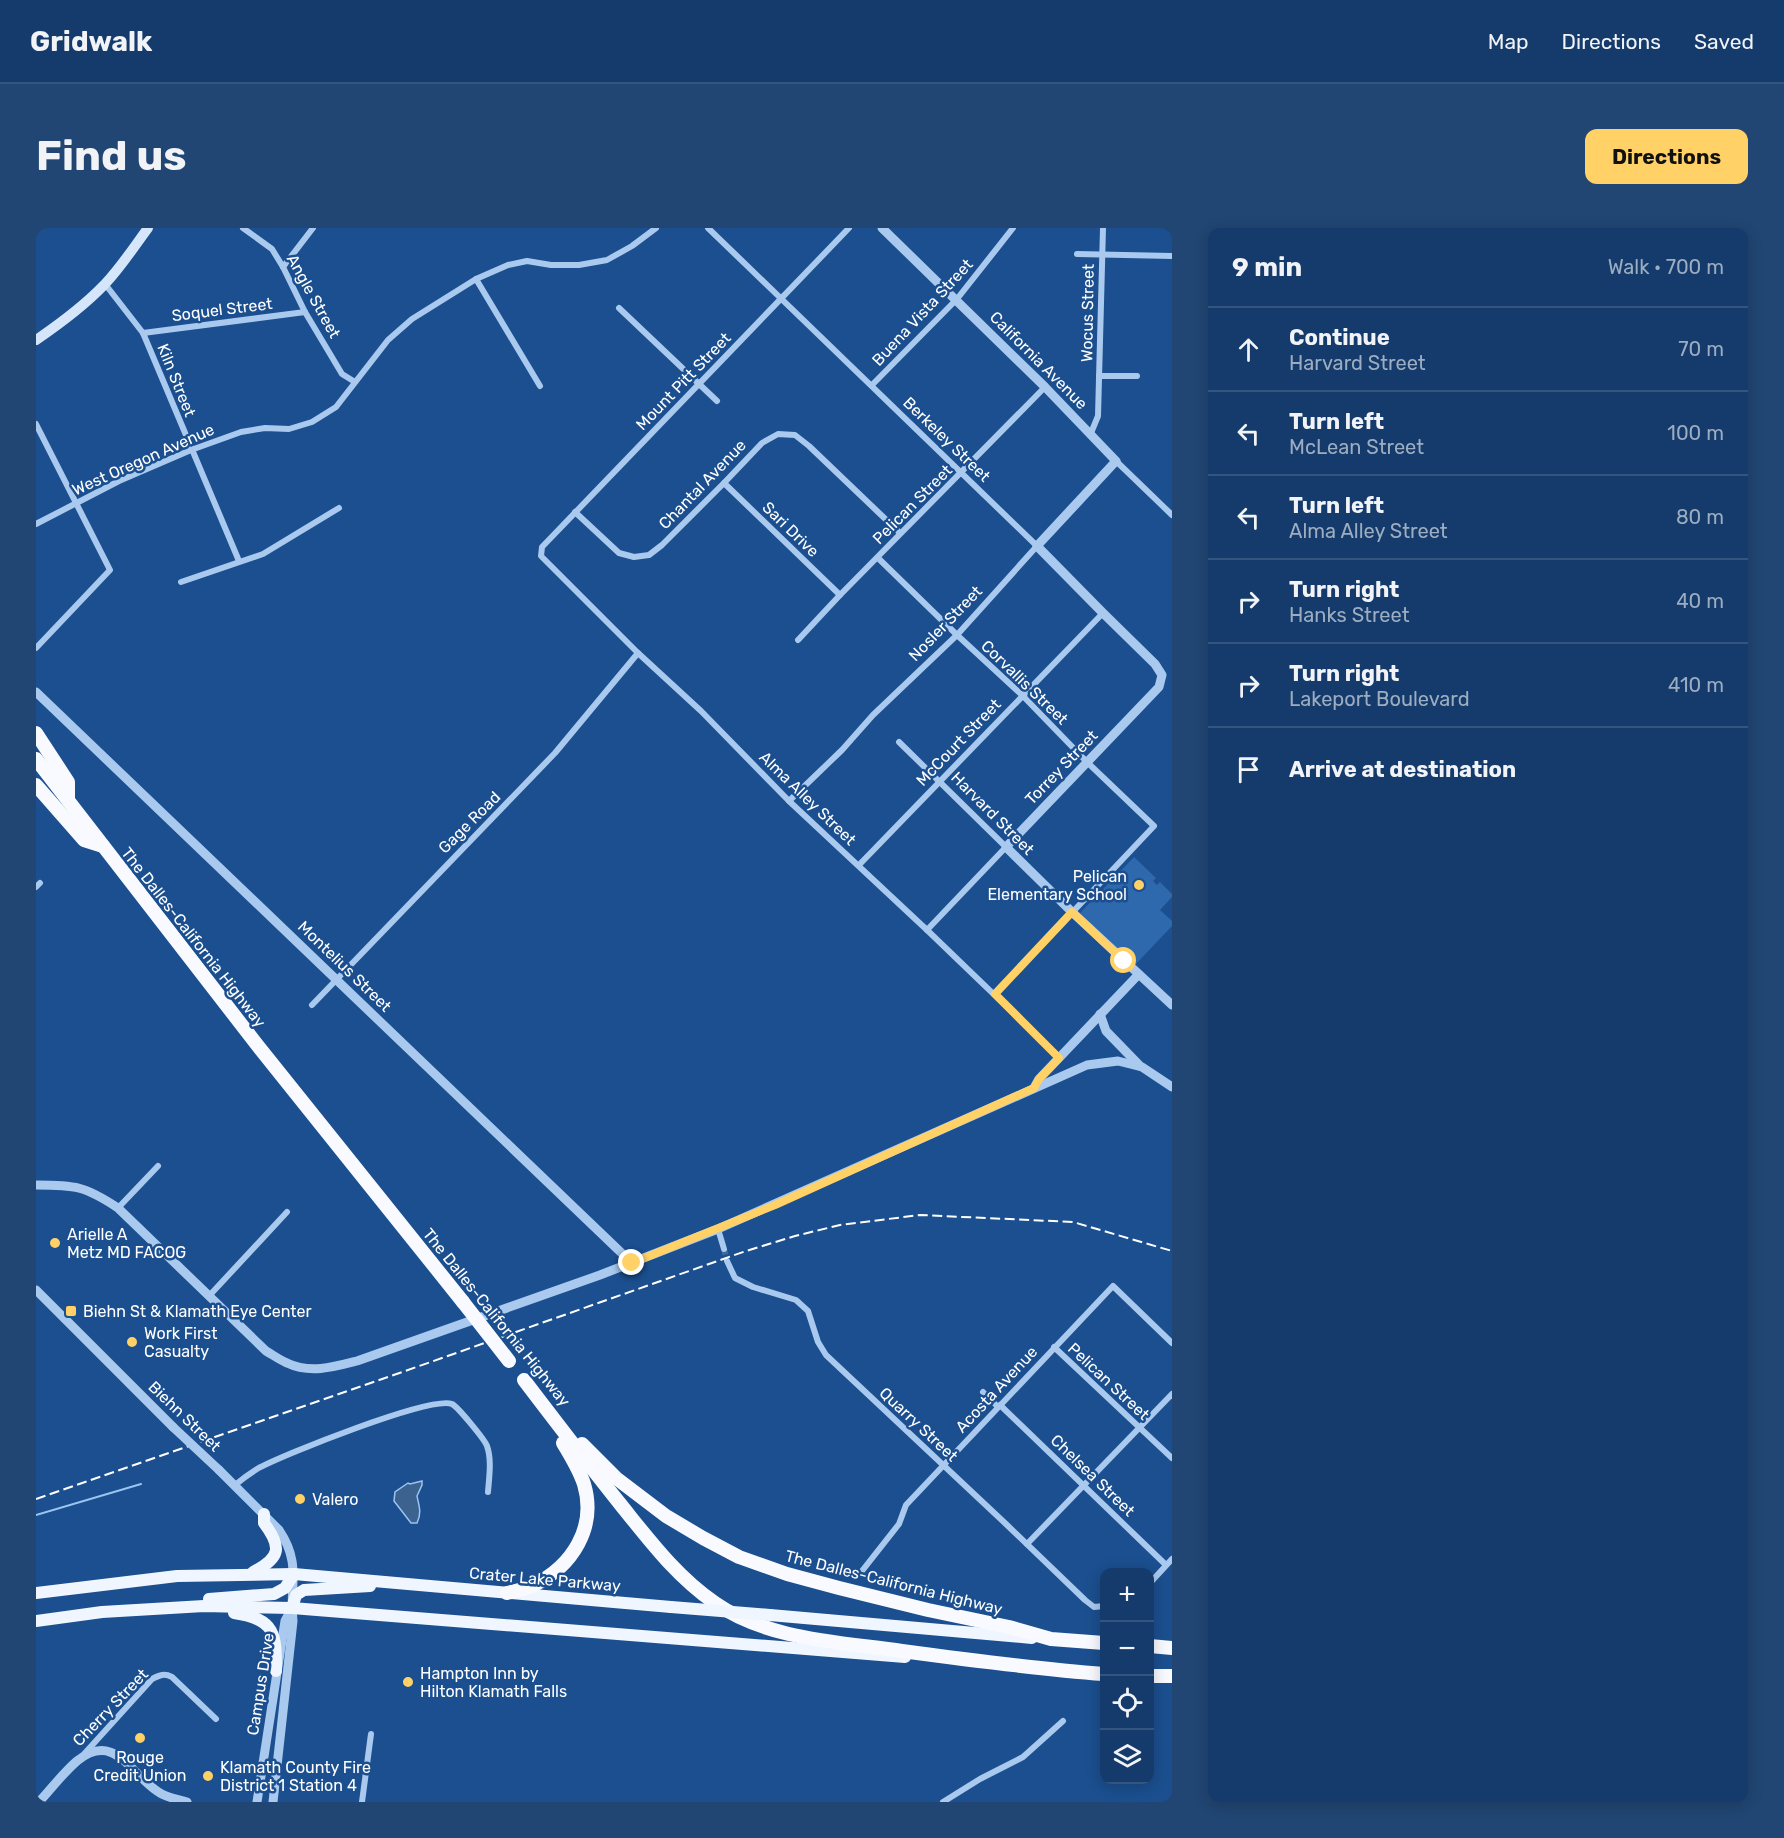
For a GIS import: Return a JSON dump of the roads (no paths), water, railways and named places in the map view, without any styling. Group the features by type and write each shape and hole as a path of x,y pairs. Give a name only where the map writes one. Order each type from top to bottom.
{"highway":[{"path":"36,733 68,782 68,800"},
{"name":"The Dalles-California Highway","path":"36,759 265,1055 524,1380 616,1478 666,1516 703,1538 739,1557 787,1574 1051,1639 1100,1643"},
{"path":"36,785 84,840 103,846"},
{"path":"507,1593 532,1587 553,1574 565,1564 578,1546 586,1528 587,1506 584,1485 574,1462 524,1380"},
{"path":"524,1380 659,1553 716,1604 744,1619 789,1634 990,1663 1100,1674"},
{"path":"1154,1646 1172,1648"},
{"path":"1154,1676 1172,1676"}],"main road":[{"path":"36,340 73,314 105,284 148,228"},
{"path":"250,1574 266,1566 275,1554 275,1538 264,1523 264,1514"},
{"path":"188,1607 201,1599 274,1594 285,1588 294,1574"},
{"name":"Crater Lake Parkway","path":"36,1593 177,1576 294,1574 1051,1639"},
{"path":"292,1608 296,1595 310,1589 373,1586 392,1582"},
{"path":"36,1621 102,1612 204,1606 292,1608 990,1663"},
{"path":"188,1607 247,1615 261,1620 271,1630 276,1642 276,1671"}],"street":[{"name":"Angle Street","path":"243,228 272,249 305,312 342,374 355,382"},
{"path":"283,267 313,228"},
{"name":"West Oregon Avenue","path":"39,522 119,481 191,450 241,432 264,428 290,429 312,422 336,407 388,340 411,319 476,279 508,265 527,261 570,265 607,260 632,246 656,228"},
{"name":"Berkeley Street","path":"708,228 1037,546 1155,664 1162,675"},
{"name":"Mount Pitt Street","path":"541,556 542,547 849,228"},
{"name":"California Avenue","path":"882,228 957,299 1172,515"},
{"name":"Buena Vista Street","path":"872,385 957,299 1013,228"},
{"name":"Wocus Street","path":"1091,433 1098,416 1102,228"},
{"path":"1077,254 1172,256"},
{"path":"476,279 540,386"},
{"name":"Kiln Street","path":"105,284 143,333 239,561"},
{"path":"619,308 717,401"},
{"name":"Soquel Street","path":"143,333 305,312"},
{"path":"1100,376 1137,376"},
{"name":"Pelican Street","path":"798,640 1045,387"},
{"path":"36,424 110,570 36,648"},
{"name":"Chantal Avenue","path":"575,513 619,553 634,557 649,555 724,483 762,442 778,434 795,435 900,533"},
{"name":"Nosler Street","path":"789,801 842,750 873,715 957,635 1116,461"},
{"name":"Sari Drive","path":"724,483 840,595"},
{"path":"181,582 263,554 339,507"},
{"name":"Alma Alley Street","path":"541,556 638,653 701,711 789,801 995,994 1059,1058"},
{"name":"Corvallis Street","path":"878,558 1022,695 1154,826 1072,912"},
{"name":"McCourt Street","path":"859,865 1103,613"},
{"name":"Gage Road","path":"312,1005 555,753 638,653"},
{"name":"Torrey Street","path":"927,930 1159,687 1162,675"},
{"name":"Montelius Street","path":"36,692 632,1263"},
{"name":"Harvard Street","path":"899,742 1072,912 1172,1005"},
{"path":"995,994 1072,912"},
{"path":"1034,1088 1039,1079 1138,975"},
{"path":"1100,1014 1102,1024 1110,1038 1142,1067 1172,1087"},
{"path":"36,1185 67,1185 87,1189 118,1208 266,1351 287,1364 306,1369 330,1368 446,1330 632,1263 718,1229 957,1125 1087,1065 1118,1061 1142,1067"},
{"path":"118,1208 158,1166"},
{"path":"209,1296 287,1212"},
{"path":"718,1229 724,1249"},
{"name":"Quarry Street","path":"728,1261 735,1278 753,1287 796,1300 808,1311 818,1341 826,1355 1084,1600 1094,1607 1100,1606"},
{"name":"Acosta Avenue","path":"862,1571 899,1524 906,1505 1113,1286 1172,1343"},
{"name":"Biehn Street","path":"36,1290 264,1514 286,1541 292,1557 294,1574"},
{"name":"Pelican Street","path":"1054,1347 1172,1458"},
{"name":"Chelsea Street","path":"983,1392 1166,1565"},
{"path":"1027,1544 1172,1394"},
{"path":"235,1485 258,1469 300,1449 416,1408 442,1402 454,1405 487,1445 490,1466 488,1492"},
{"path":"1154,1578 1172,1559"},
{"name":"Campus Drive","path":"273,1802 293,1621 294,1574"},
{"name":"Campus Drive","path":"257,1802 285,1619 292,1608"},
{"name":"Cherry Street","path":"78,1760 152,1679 160,1675 166,1674 172,1677 216,1719"},
{"path":"943,1802 980,1779 1023,1757 1063,1721"},
{"path":"362,1802 371,1734"},
{"path":"39,1802 78,1760 98,1750 109,1750 121,1757 156,1791 167,1797 188,1802"}],"waterway":[{"path":"36,1515 141,1484"}],"tunnel":[{"path":"724,1249 727,1261"}],"railway":[{"path":"36,1499 746,1251 840,1225 920,1215 1073,1222 1172,1251"}],"place":[{"name":"Pelican Elementary School","path":"1139,885"},
{"name":"Arielle A Metz MD FACOG","path":"55,1243"},
{"name":"Biehn St & Klamath Eye Center","path":"71,1311"},
{"name":"Work First Casualty","path":"132,1342"},
{"name":"Valero","path":"300,1499"},
{"name":"Hampton Inn by Hilton Klamath Falls","path":"408,1682"},
{"name":"Rouge Credit Union","path":"140,1738"},
{"name":"Klamath County Fire District 1 Station 4","path":"208,1776"}]}
